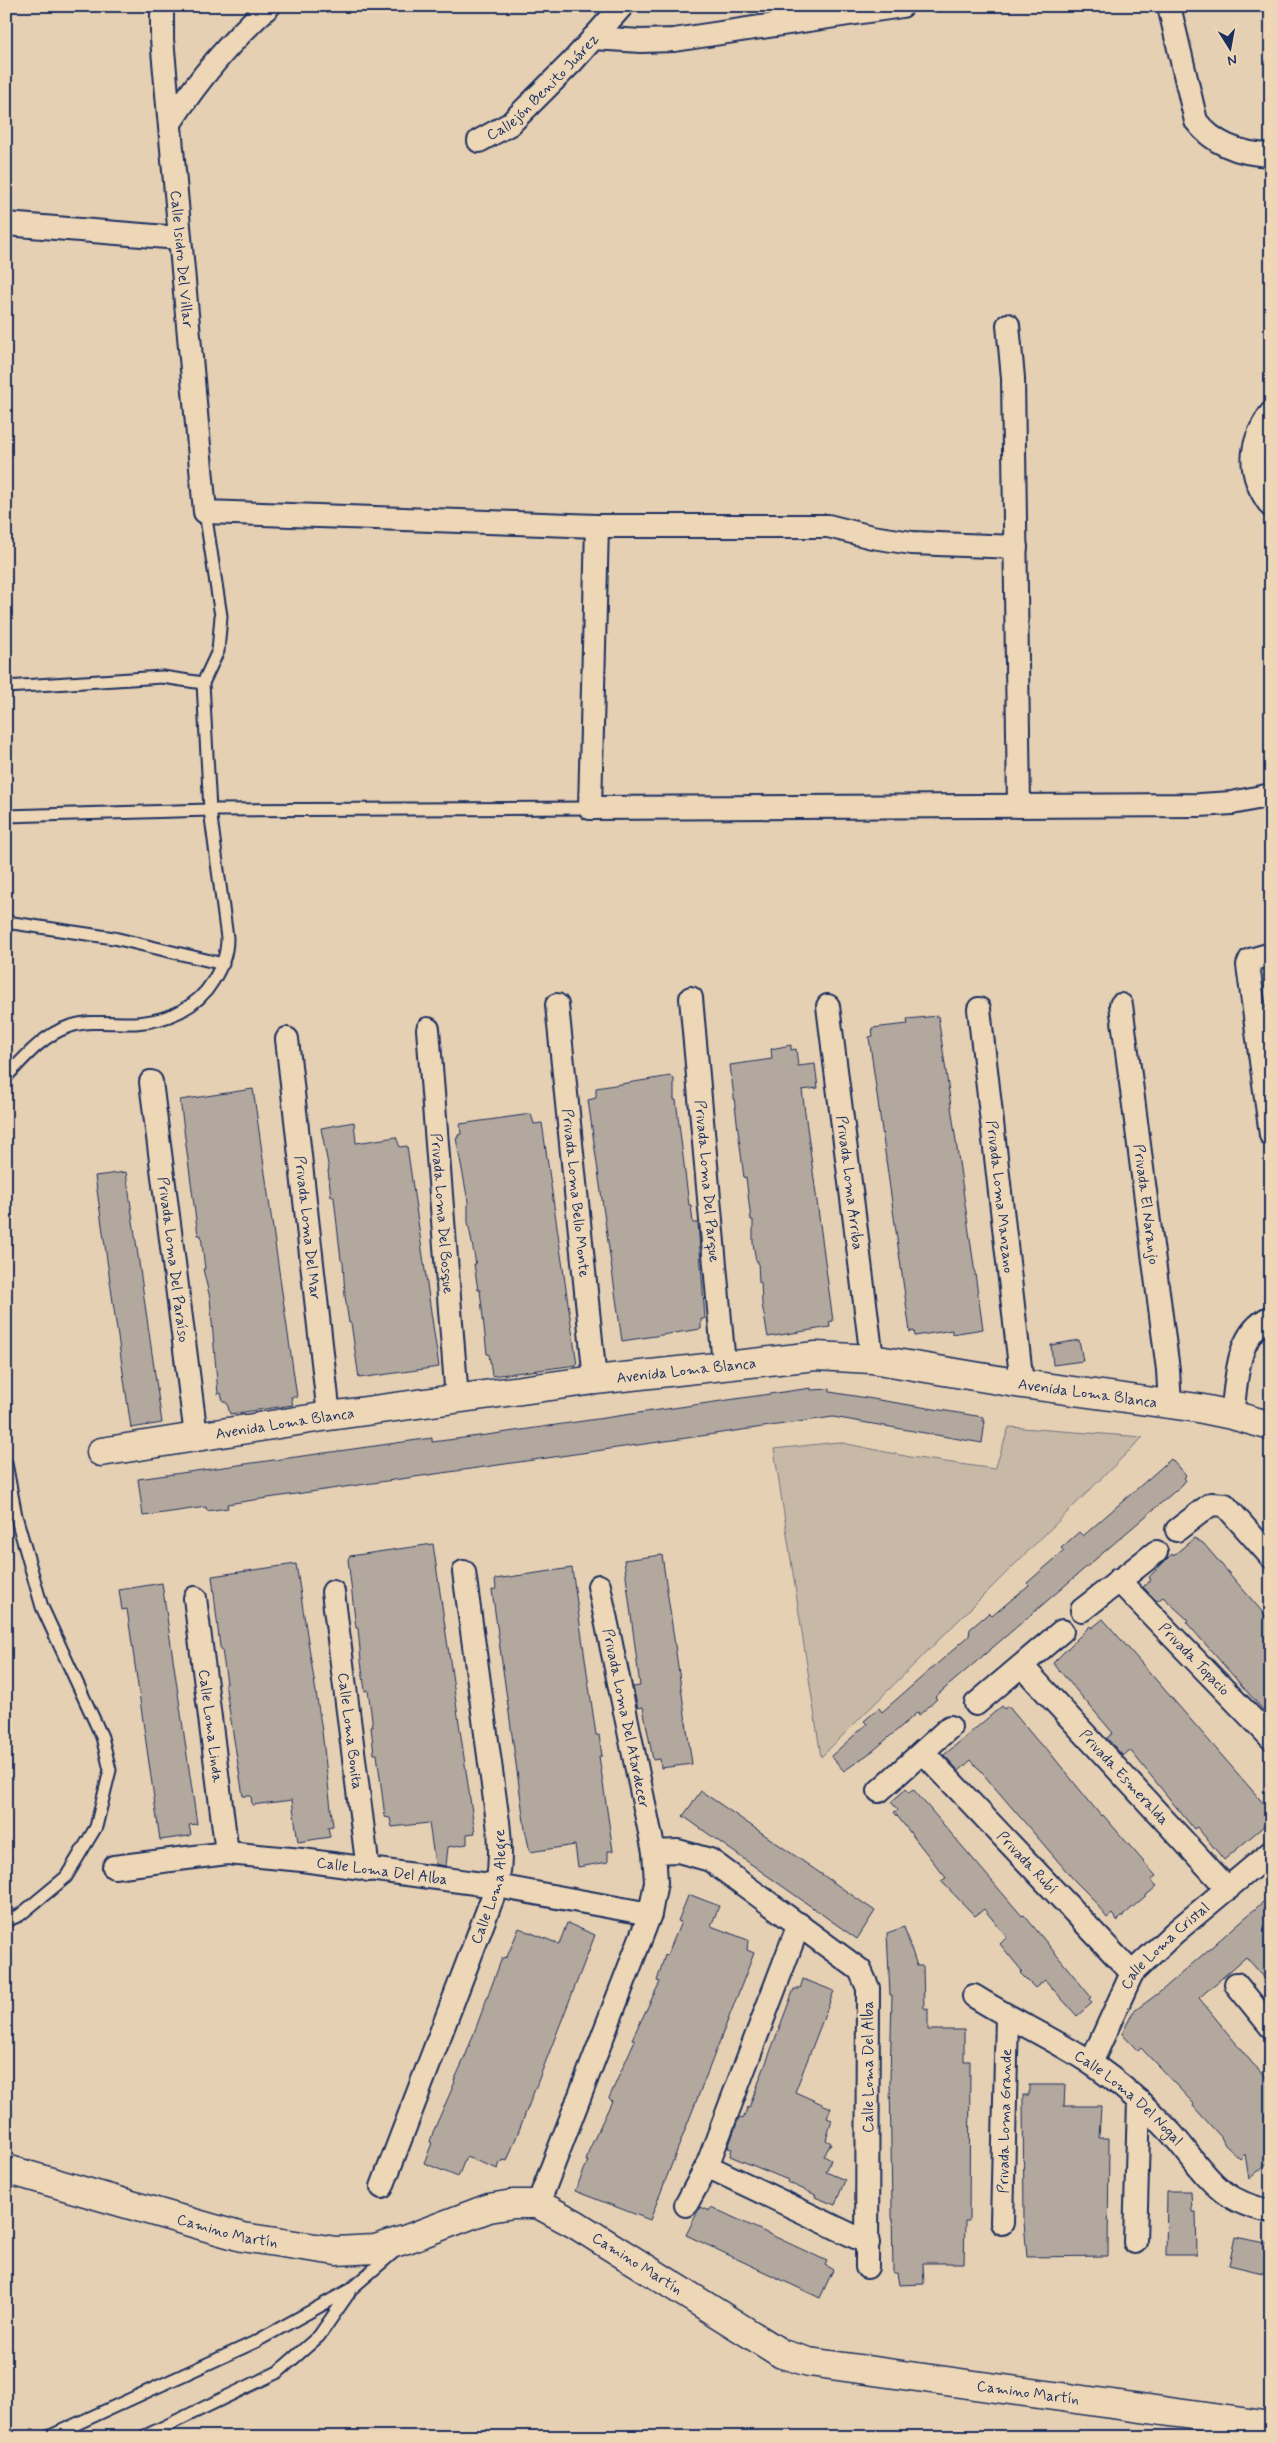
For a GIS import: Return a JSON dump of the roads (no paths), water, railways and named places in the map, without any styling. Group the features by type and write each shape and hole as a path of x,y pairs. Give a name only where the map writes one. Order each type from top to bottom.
{"street":[{"name":"Calle Isidro Del Villar","path":"162,6 179,238 205,512"},
{"path":"170,123 198,81 239,33 269,6"},
{"name":"Callejón Benito Juárez","path":"479,142 510,124 622,6"},
{"path":"593,38 641,41 674,40 902,6"},
{"path":"1169,6 1196,121 1206,136 1220,144 1271,155"},
{"path":"6,224 179,238"},
{"path":"1008,325 1013,378 1019,805"},
{"path":"1271,413 1256,438 1252,462 1258,485 1271,506"},
{"path":"205,512 597,526 828,526 872,537 912,544 1016,547"},
{"path":"597,526 590,808 1019,805 1200,806 1232,803 1271,795"},
{"path":"1260,957 1248,965 1271,1135"},
{"name":"Privada Loma Del Parque","path":"691,998 724,1365"},
{"name":"Privada El Naranjo","path":"1121,1005 1168,1370 1170,1404"},
{"name":"Privada Loma Bello Monte","path":"557,1006 595,1380"},
{"name":"Privada Loma Arriba","path":"828,1006 872,1358"},
{"name":"Privada Loma Manzano","path":"979,1009 1022,1384"},
{"name":"Privada Loma Del Bosque","path":"428,1029 458,1399"},
{"name":"Privada Loma Del Mar","path":"288,1040 329,1416"},
{"name":"Privada Loma Del Paraíso","path":"151,1082 196,1436"},
{"path":"1232,1414 1240,1356 1248,1336 1264,1320 1271,1318"},
{"name":"Avenida Loma Blanca","path":"101,1452 329,1416 595,1380 816,1356 872,1358 1022,1384 1232,1414 1271,1426"},
{"path":"1178,1530 1212,1504 1218,1502 1225,1505 1271,1556"},
{"path":"1082,1610 1156,1552"},
{"name":"Calle Loma Alegre","path":"382,2187 497,1886 502,1849 464,1572"},
{"name":"Privada Topacio","path":"1118,1580 1271,1738"},
{"name":"Privada Loma Del Atardecer","path":"538,2204 650,1914 656,1882 654,1852 599,1586"},
{"name":"Calle Loma Bonita","path":"333,1592 368,1870"},
{"name":"Calle Loma Linda","path":"195,1598 227,1853"},
{"path":"976,1704 1062,1631"},
{"name":"Privada Esmeralda","path":"1022,1666 1228,1889"},
{"path":"879,1791 950,1727"},
{"name":"Privada Rubí","path":"923,1752 1132,1974"},
{"name":"Calle Loma Del Alba","path":"654,1852 678,1851 710,1860 860,1970 868,1988 867,2267"},
{"name":"Calle Loma Cristal","path":"1091,2063 1132,1974 1174,1933 1271,1852"},
{"name":"Calle Loma Del Alba","path":"114,1867 227,1853 302,1860 497,1886 650,1914"},
{"path":"686,2206 707,2166 799,1924"},
{"path":"1236,1984 1271,2027"},
{"name":"Calle Loma Del Nogal","path":"974,1996 1007,2017 1091,2063 1139,2101 1172,2134 1204,2174 1229,2198 1248,2206 1271,2211"},
{"name":"Privada Loma Grande","path":"1002,2223 1007,2017"},
{"path":"1135,2242 1139,2101"},
{"path":"707,2166 868,2243"},
{"name":"Camino Martín","path":"6,2169 242,2237 336,2251 375,2249 407,2240 489,2208 512,2204 538,2204 574,2224 782,2354 809,2362 1271,2426"}],"lane":[{"path":"6,1077 46,1037 66,1027 107,1020 135,1023 158,1020 175,1014 196,1002 209,986 227,954 228,938 210,810 203,683 218,651 220,616 205,512"},
{"path":"6,687 162,677 203,683"},
{"path":"6,816 210,810 590,808"},
{"path":"6,922 114,938 223,964"},
{"path":"6,1463 16,1516 42,1607 102,1737 110,1770 96,1827 66,1877 20,1915 6,1921"},
{"path":"48,2437 255,2342 351,2289 407,2240"},
{"path":"143,2437 278,2372 319,2336 351,2289"}]}
